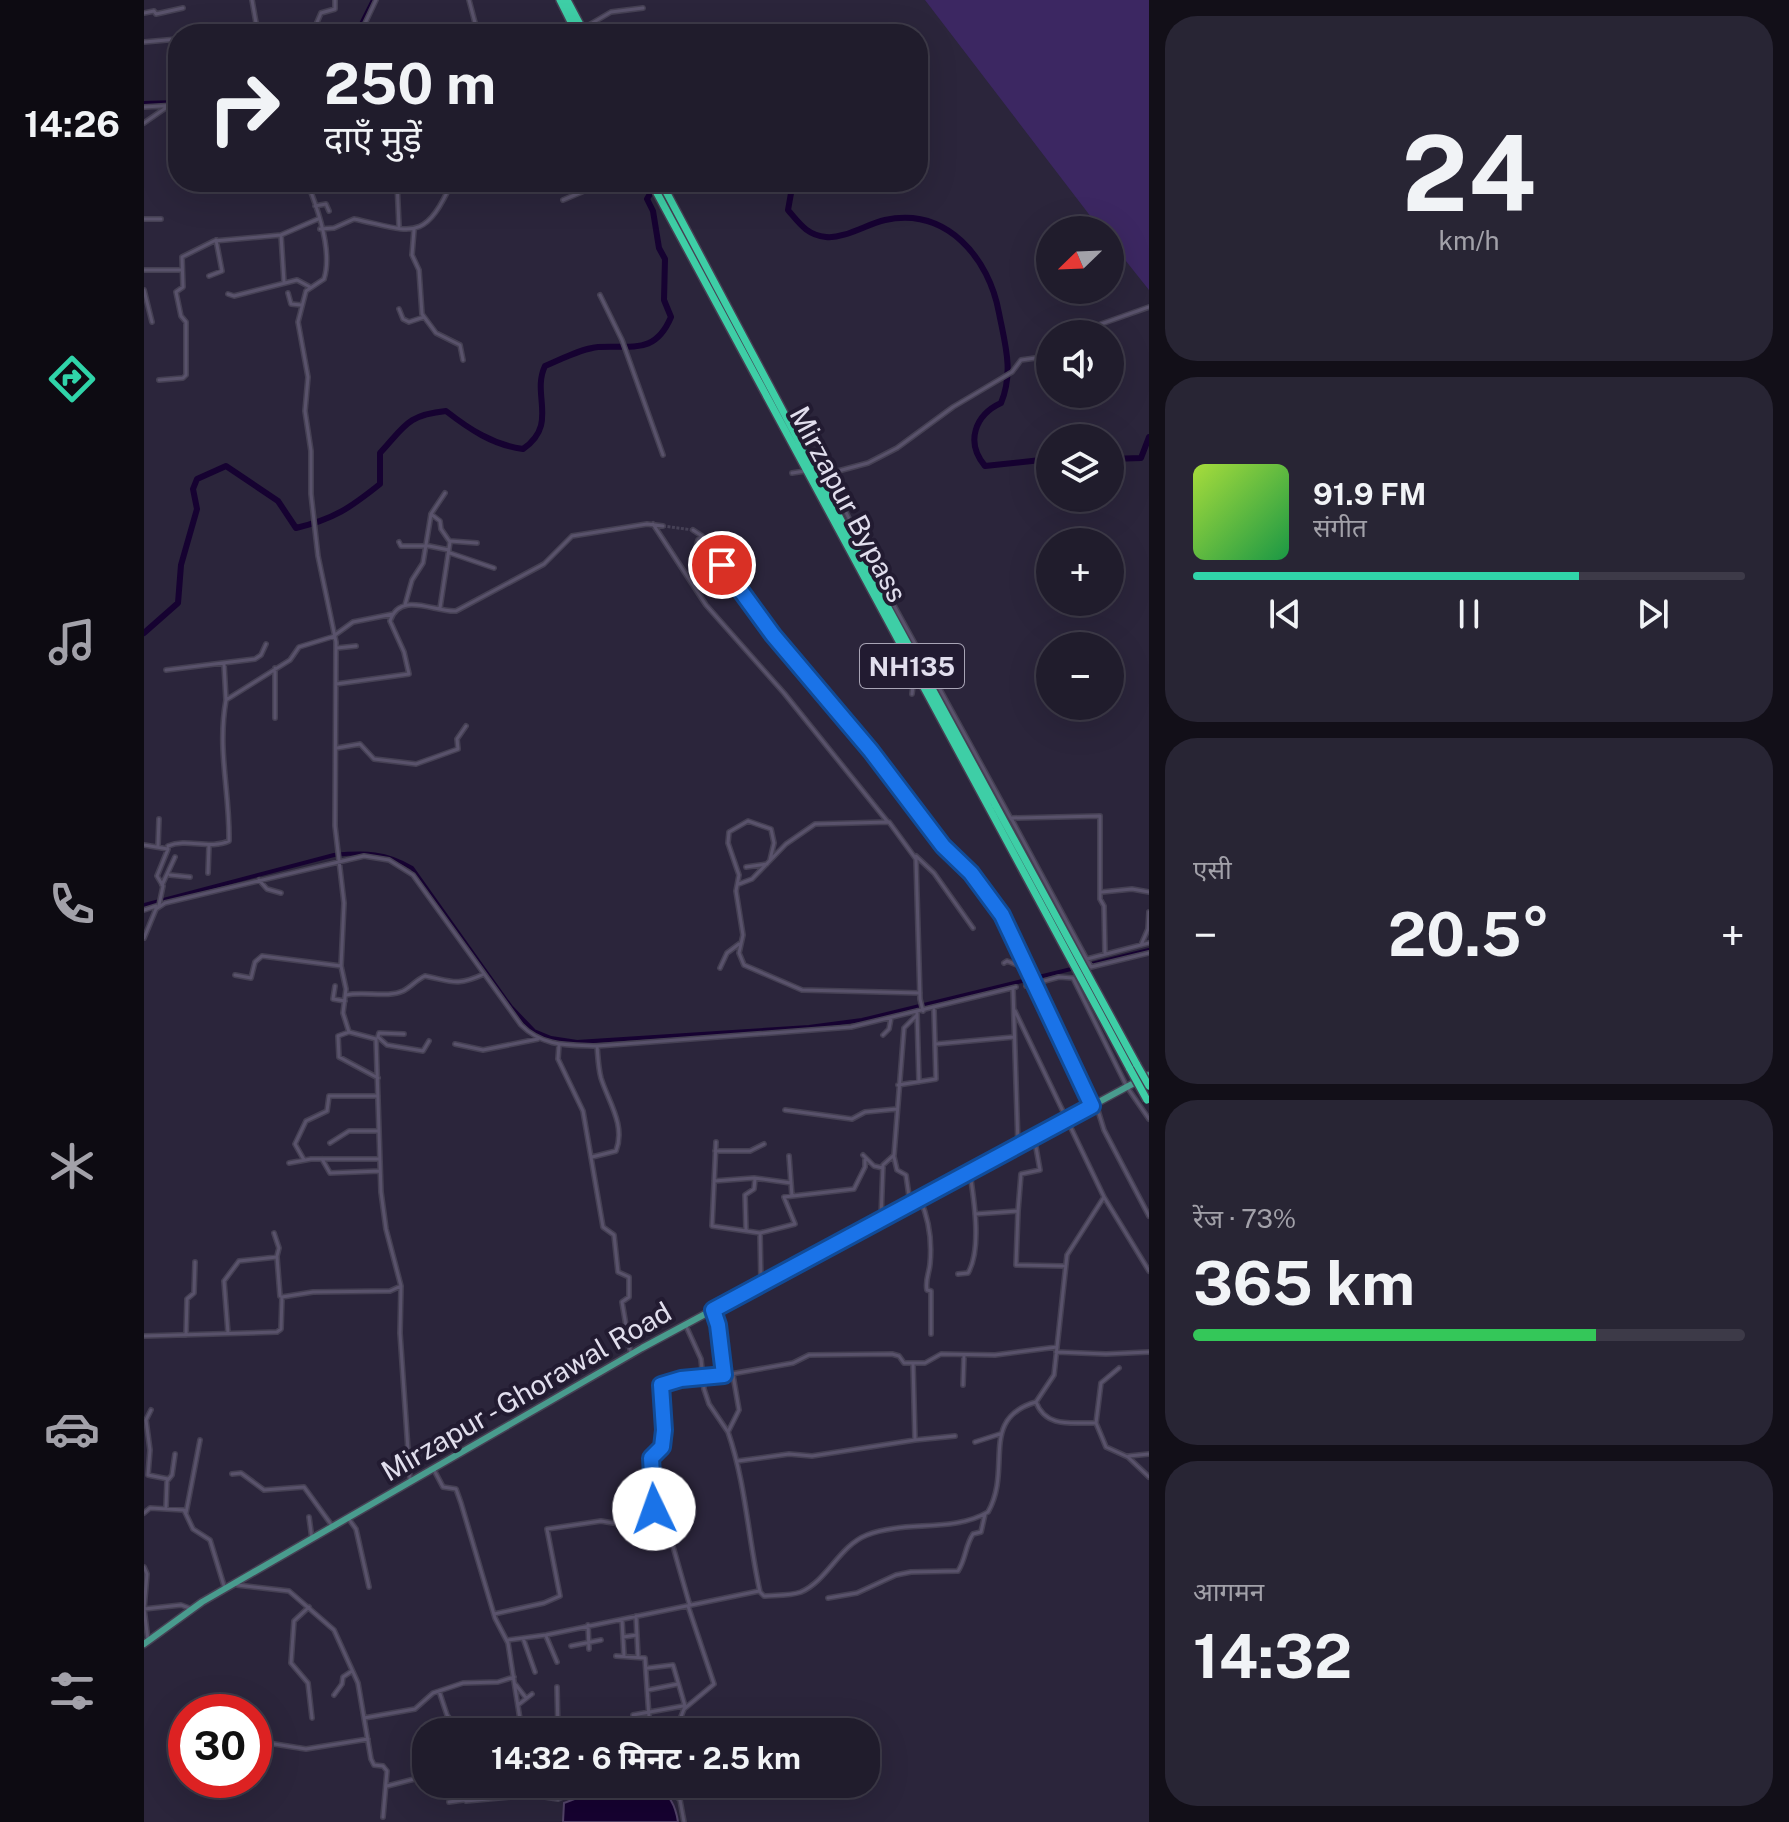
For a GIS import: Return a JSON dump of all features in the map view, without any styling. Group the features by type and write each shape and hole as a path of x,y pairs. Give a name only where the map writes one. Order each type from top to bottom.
{"highway":[{"path":"560,0 574,24"},
{"path":"567,0 575,24"},
{"name":"Mirzapur Bypass","path":"657,192 1134,1067 1148,1102"},
{"name":"Mirzapur Bypass","path":"666,192 697,261"},
{"name":"Mirzapur Bypass","path":"1134,1067 1149,1086"}],"main road":[{"name":"Mirzapur - Ghorawal Road","path":"146,1642 225,1589 631,1355 761,1282 1149,1075"}],"street":[{"path":"252,0 255,24"},
{"path":"316,24 321,13 335,9 335,0"},
{"path":"365,24 376,0"},
{"path":"469,0 475,24"},
{"path":"144,13 154,11 156,14 183,8"},
{"path":"591,24 611,12 643,8"},
{"path":"144,42 168,40"},
{"path":"144,107 168,106"},
{"path":"144,123 168,107"},
{"path":"310,192 326,272 324,279 310,287 301,305 298,322 308,377 305,411 319,562 337,648 336,857 344,903 341,966 346,995 343,1013 349,1032"},
{"path":"397,192 399,227"},
{"path":"320,229 334,228 354,219 383,227 414,229 430,222 446,192"},
{"path":"563,200 582,192"},
{"path":"315,206 326,204 329,211"},
{"path":"144,219 161,219"},
{"path":"159,380 183,378 186,375 186,322 181,316 176,292 183,288 183,256 216,240 281,235 318,219"},
{"path":"414,229 412,255 419,270 420,305 424,317 436,333 460,345 463,360"},
{"path":"281,235 284,282"},
{"path":"209,276 222,271 216,240"},
{"path":"144,270 181,270"},
{"path":"228,294 234,296 303,280 310,287"},
{"path":"144,290 152,322"},
{"path":"288,293 291,304 301,305"},
{"path":"600,295 622,340 663,455"},
{"path":"1112,320 1149,307"},
{"path":"399,309 403,319 409,322 424,317"},
{"path":"792,473 829,472 859,466 885,455 953,407 1009,374 1024,359 1036,358"},
{"path":"829,472 827,476 834,494 1091,967 1149,953"},
{"path":"405,606 414,577 423,563 431,514 445,493"},
{"path":"431,514 440,521 449,541 440,608"},
{"path":"653,524 706,605 784,693 915,855 934,873 973,928"},
{"path":"226,700 293,658 299,647 335,635 353,622 393,614 417,603 440,608 444,612 456,611 513,583 553,556 568,539 578,534 653,524 663,526"},
{"path":"693,530 702,536 773,635 871,751 943,846 979,882 1009,926 1104,1130 1149,1216"},
{"path":"693,560 702,536"},
{"path":"449,541 477,543"},
{"path":"399,542 401,546 449,552 494,568"},
{"path":"336,684 409,674 390,621 393,614"},
{"path":"166,670 259,657 266,644"},
{"path":"337,648 356,646"},
{"path":"144,845 209,845 229,841 229,804 221,749 226,700 225,663"},
{"path":"275,668 275,718"},
{"path":"912,694 913,686 922,677"},
{"path":"337,748 360,744 374,759 421,763 458,749 458,737 466,726"},
{"path":"1011,819 1099,815 1105,954"},
{"path":"158,846 159,819"},
{"path":"768,862 774,843 771,829 748,821 736,825 727,839 739,875 737,885 743,935 739,957 744,965 797,989 837,993 920,993"},
{"path":"737,885 752,879 786,844 815,824 887,821"},
{"path":"208,873 209,845"},
{"path":"162,885 157,876 168,846"},
{"path":"915,855 920,999 923,1009"},
{"path":"144,910 159,903 336,857 370,856 396,863 407,870 521,1025 542,1039 559,1045 597,1046 808,1032 917,1014"},
{"path":"144,938 175,857"},
{"path":"746,867 768,862"},
{"path":"169,875 190,877"},
{"path":"258,879 267,889 281,893"},
{"path":"1100,892 1138,889 1149,892"},
{"path":"1141,945 1148,929 1149,912"},
{"path":"1087,960 1149,943"},
{"path":"720,968 727,953 739,944"},
{"path":"235,975 251,978 255,962 262,956 341,966"},
{"path":"1004,963 1007,961 1032,977 1073,978 1127,1087 1149,1119"},
{"path":"346,995 359,993 374,996 385,991 399,992 425,976 445,983 467,981 484,974"},
{"path":"1026,986 1032,977"},
{"path":"335,986 333,999 345,1001"},
{"path":"910,1203 906,1175 897,1170 894,1157 898,1085 904,1028 923,1009 934,1009 1014,988 1014,1123 1018,1145"},
{"path":"898,1085 936,1079 934,1009"},
{"path":"1015,1011 1104,1197 1149,1271"},
{"path":"917,1014 919,1082"},
{"path":"883,1035 889,1029 891,1018"},
{"path":"378,1078 339,1057 338,1036 349,1032 377,1038 387,1045 423,1051 429,1041"},
{"path":"404,1034 379,1033 377,1038 378,1131 386,1229 401,1286 400,1333 411,1483"},
{"path":"936,1044 1014,1037"},
{"path":"455,1044 483,1050 510,1042 542,1039"},
{"path":"559,1045 558,1059 582,1106 603,1227 614,1235 617,1270 629,1277 629,1297 622,1302 631,1355"},
{"path":"592,1157 616,1151 618,1140 611,1099 600,1074 597,1046"},
{"path":"304,1160 295,1144 306,1121 327,1111 329,1096 378,1096"},
{"path":"785,1110 852,1119 865,1112 897,1109"},
{"path":"330,1143 349,1131 378,1131"},
{"path":"1034,1136 1040,1170 1021,1174 1016,1265 1064,1266"},
{"path":"716,1142 713,1227 760,1233 795,1224 783,1198 854,1189 865,1167 864,1157 883,1168"},
{"path":"715,1151 750,1151 764,1144"},
{"path":"789,1156 792,1196"},
{"path":"881,1218 884,1163 894,1157"},
{"path":"289,1163 322,1159 379,1159"},
{"path":"322,1159 330,1173 380,1171"},
{"path":"958,1274 968,1273 972,1266 975,1214 969,1170"},
{"path":"714,1181 755,1179 791,1183"},
{"path":"746,1230 745,1195 754,1189 755,1179"},
{"path":"828,1598 857,1593 896,1575 958,1571 964,1562 970,1539 973,1534 981,1532 985,1514 991,1508 1000,1478 1000,1434 1016,1408 1036,1402 1052,1380 1064,1266 1070,1250 1104,1197"},
{"path":"920,1198 929,1226 930,1265 926,1284 927,1290 931,1291 931,1334"},
{"path":"975,1214 1018,1211"},
{"path":"144,1336 280,1331 276,1260 279,1250 274,1233"},
{"path":"760,1233 761,1282"},
{"path":"228,1333 225,1278 241,1260 274,1257 276,1260"},
{"path":"186,1335 187,1299 194,1293 195,1262"},
{"path":"280,1298 313,1292 390,1291 401,1286"},
{"path":"713,1310 718,1325 724,1375"},
{"path":"685,1325 701,1359 709,1404 728,1432 738,1461 741,1490 748,1512 748,1537 759,1591 764,1596 802,1591 851,1545 871,1533 985,1514"},
{"path":"633,1715 686,1706 714,1684 670,1536 655,1526 651,1458 662,1447 661,1385 681,1379 703,1379 798,1362 809,1355 892,1354 899,1356 904,1363 913,1364 932,1361 939,1354 995,1355 1057,1350 1106,1354 1149,1352"},
{"path":"963,1385 964,1355"},
{"path":"913,1364 915,1440"},
{"path":"1119,1368 1101,1383 1096,1423 1106,1447 1128,1457 1149,1477"},
{"path":"728,1432 739,1410 733,1374"},
{"path":"1036,1402 1043,1415 1060,1423 1096,1423"},
{"path":"151,1410 146,1420 150,1450 147,1473 150,1477 168,1479"},
{"path":"975,1442 981,1443 1000,1434"},
{"path":"738,1461 789,1454 812,1456 955,1436"},
{"path":"186,1513 200,1440"},
{"path":"166,1507 168,1479 172,1475 175,1454"},
{"path":"1128,1457 1149,1454"},
{"path":"434,1470 443,1487 457,1490 494,1614 508,1640 520,1718"},
{"path":"232,1474 241,1473 264,1490 304,1487 333,1527"},
{"path":"638,1512 637,1499 653,1498"},
{"path":"144,1513 147,1509 181,1508 193,1529 210,1540 225,1589"},
{"path":"494,1614 544,1603 560,1596 547,1529 601,1521 613,1523 654,1509"},
{"path":"309,1517 312,1539"},
{"path":"348,1518 356,1529 369,1587"},
{"path":"144,1567 147,1574 144,1609 146,1642"},
{"path":"234,1585 289,1591 339,1637 352,1671 372,1762 387,1771 383,1817"},
{"path":"508,1640 759,1591"},
{"path":"144,1609 185,1605 192,1609"},
{"path":"309,1607 294,1621 291,1663 308,1683 312,1718"},
{"path":"636,1616 638,1656"},
{"path":"622,1619 624,1656"},
{"path":"588,1624 589,1649"},
{"path":"546,1635 557,1662"},
{"path":"623,1637 637,1635"},
{"path":"523,1637 535,1672"},
{"path":"571,1646 601,1640"},
{"path":"616,1656 645,1658 650,1718"},
{"path":"647,1669 672,1664 686,1706 681,1718"},
{"path":"334,1695 343,1677 352,1671"},
{"path":"364,1718 415,1709 427,1697 463,1683 498,1682 514,1677"},
{"path":"648,1690 678,1684"},
{"path":"515,1685 526,1698"},
{"path":"557,1687 558,1718"},
{"path":"439,1691 449,1718"},
{"path":"518,1705 532,1694"},
{"path":"272,1744 295,1749 368,1739"},
{"path":"387,1787 412,1780"},
{"path":"449,1802 491,1798"},
{"path":"678,1798 684,1822"}],"shaded area":[{"path":"925,0 1149,0 1149,290 1124,259 1124,216 1090,216"},
{"path":"577,1798 669,1798 678,1822 563,1822 564,1803"}],"waterway":[{"path":"361,24 373,0"},
{"path":"144,103 168,102"},
{"path":"144,633 178,603 181,565 197,509 193,489 197,479 226,466 278,501 296,528 309,525 341,512 380,484 380,453 415,419 446,411 482,435 523,449 540,430 545,366 591,348 641,346 658,337 671,317 664,300 665,259 659,248 653,211 647,199 651,192"},
{"path":"791,192 788,210 814,234 833,237 885,220 907,218 928,221 962,241 986,273 994,293 1007,358 1005,392 1001,403 979,422 975,448 985,466 1036,461"},
{"path":"1124,459 1141,458 1149,437"},
{"path":"144,905 334,855 384,856 412,868 511,1007 534,1031 551,1038 577,1042 809,1027 862,1020 1149,950"}],"tunnel":[{"path":"663,526 693,530"}],"route":[{"path":"654,1509 651,1458 662,1447 661,1385 681,1379 724,1375 718,1325 713,1310 1092,1106 1002,915 979,882 951,856 871,751 850,730 773,635 722,565"}]}
